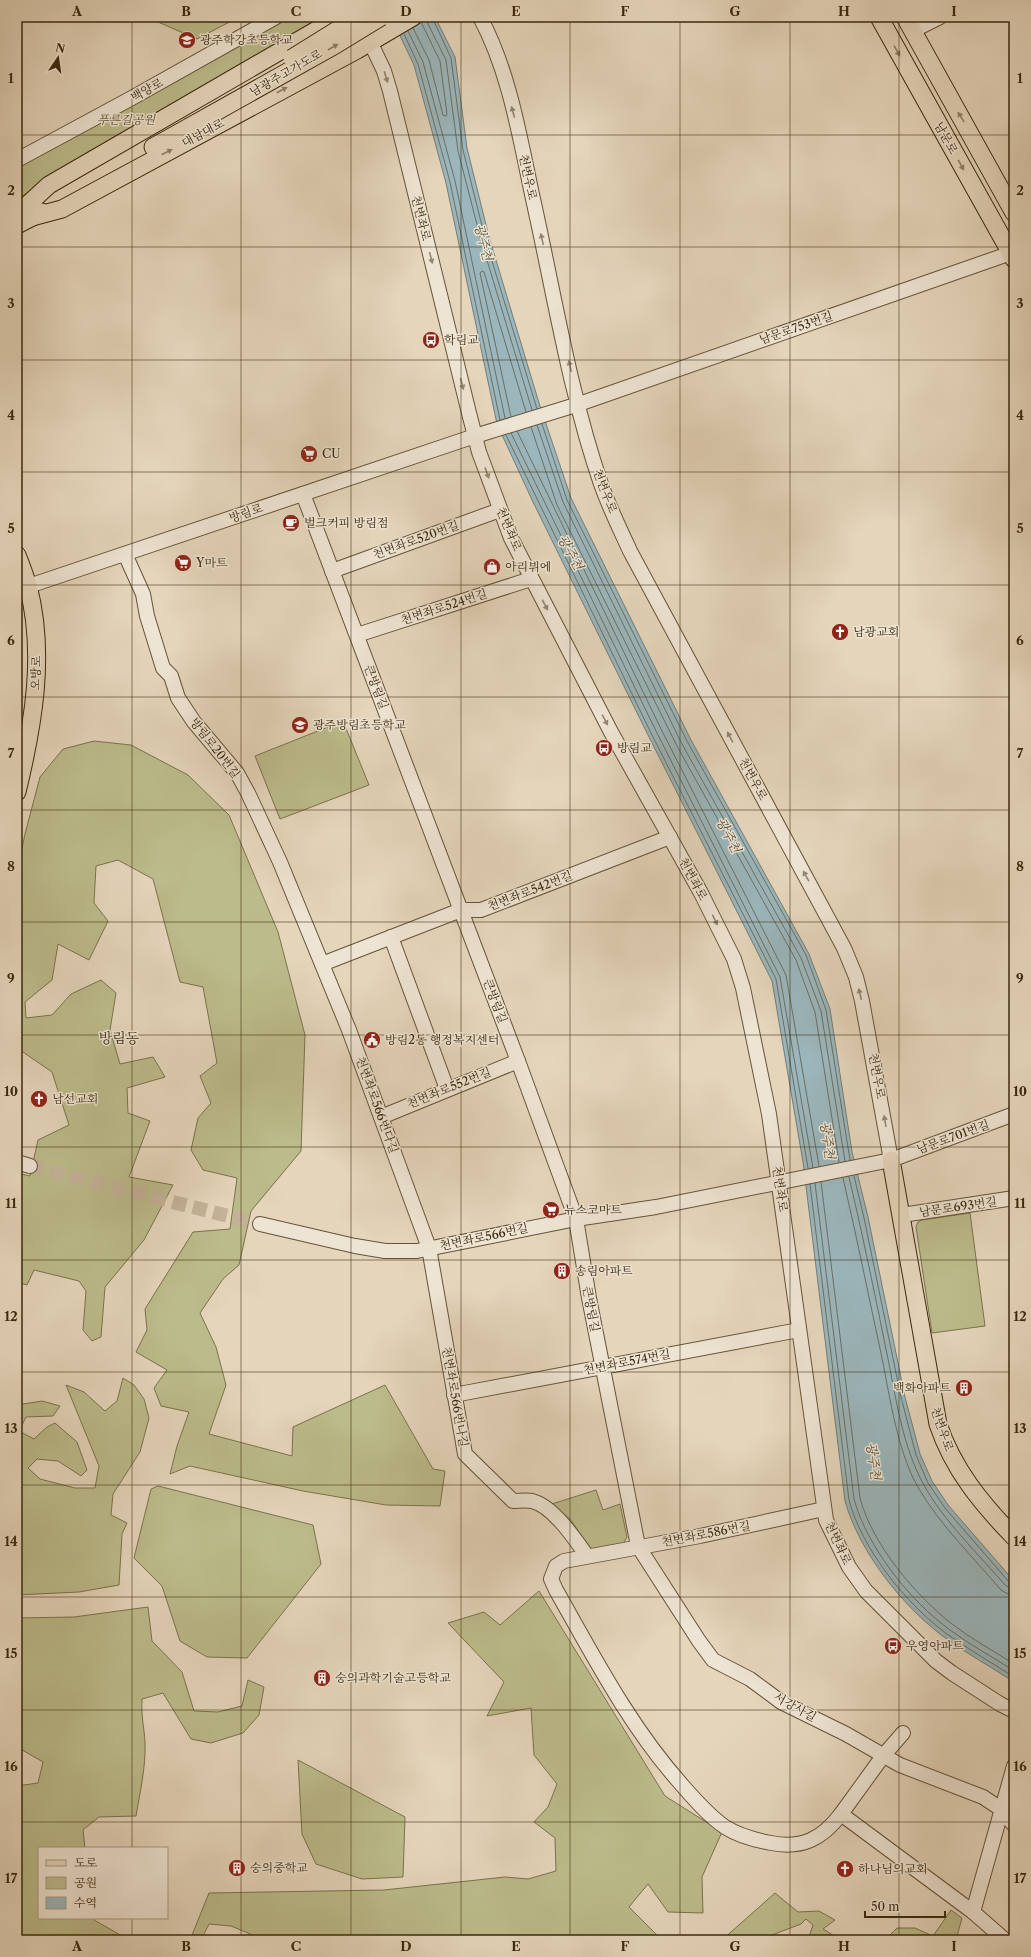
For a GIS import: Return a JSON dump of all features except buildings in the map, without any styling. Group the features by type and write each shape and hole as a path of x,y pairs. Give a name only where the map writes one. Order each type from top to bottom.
{"main road":[{"path":"22,215 49,185 339,17"},
{"name":"남광주고가도로","path":"188,122 357,17"},
{"name":"남광주고가도로","path":"188,122 337,44 381,17"},
{"name":"대남대로","path":"22,215 62,209 413,17"},
{"name":"남문로","path":"879,17 1013,255"},
{"name":"남문로","path":"908,24 1014,213"},
{"name":"대남대로","path":"22,215 188,122"},
{"name":"오방로","path":"17,555 23,588 35,629 36,689 28,744 17,792"},
{"name":"천변우로","path":"891,1160 902,1215 932,1399 940,1430 952,1458 970,1487 982,1504 1014,1537"}],"street":[{"name":"백양로","path":"17,160 130,99 276,17"},
{"name":"천변좌로","path":"357,17 371,41 384,71 390,91 475,436 511,538 611,732 701,893 734,959 744,988 762,1075 779,1181 826,1520 849,1567 866,1591 936,1661 1014,1711"},
{"name":"천변우로","path":"480,17 496,52 517,127 579,404 601,485 630,551 824,908 852,966 870,1038 891,1160"},
{"name":"남문로","path":"908,24 940,17"},
{"name":"남문로753번길","path":"475,436 579,404 1013,255"},
{"name":"방림로","path":"23,588 475,436"},
{"name":"큰방림길","path":"303,494 518,1060 576,1219 602,1367 638,1546"},
{"name":"천변좌로520번길","path":"332,571 500,510"},
{"name":"방림로20번길","path":"125,554 144,594 147,616 163,668 171,676 178,698 194,722 237,773 248,793 280,862 322,964"},
{"name":"천변좌로524번길","path":"357,635 532,579"},
{"name":"천변좌로542번길","path":"322,964 461,910 481,910 670,837"},
{"path":"391,937 447,1089"},
{"name":"천변좌로566번다길","path":"322,964 349,1030 429,1248"},
{"name":"천변좌로552번길","path":"381,1117 518,1060"},
{"name":"남문로701번길","path":"779,1181 891,1160 1014,1114"},
{"name":"천변좌로566번길","path":"260,1224 333,1242 385,1251 417,1250 576,1219 656,1206 779,1181"},
{"name":"남문로693번길","path":"902,1215 1014,1198"},
{"name":"천변좌로566번나길","path":"429,1248 465,1454 513,1501 532,1501 542,1506 564,1524 587,1556"},
{"name":"천변좌로574번길","path":"454,1395 799,1330"},
{"name":"천변좌로586번길","path":"824,1509 700,1536 638,1546 564,1561 556,1566 551,1579 556,1590 632,1718 657,1756 696,1801 719,1822 731,1831 750,1839 778,1844 800,1844 820,1836 832,1826 842,1814"},
{"name":"서강사길","path":"638,1546 706,1652 713,1660 750,1679 781,1702 846,1734 883,1756 983,1797 1001,1809 1014,1825"},
{"path":"903,1733 883,1756 842,1814 973,1912 1005,1940"},
{"path":"973,1912 1014,1766"}],"green space":[{"path":"151,17 239,17 197,39 158,22"},
{"name":"푸른길공원","path":"276,17 327,17 141,129 17,199 17,164"},
{"path":"343,721 369,785 280,819 255,756"},
{"path":"94,741 131,745 188,775 229,815 278,932 305,1035 301,1151 251,1211 239,1265 223,1279 200,1313 216,1347 226,1385 209,1434 292,1456 293,1427 385,1385 433,1469 445,1471 440,1506 386,1505 303,1491 190,1466 170,1474 177,1446 189,1412 161,1406 154,1388 167,1370 136,1352 147,1330 145,1309 193,1232 230,1229 237,1178 203,1170 191,1150 198,1118 211,1103 200,1076 217,1063 203,987 180,982 153,879 118,860 96,866 94,903 108,921 89,960 58,944 52,980 25,1002 26,1018 52,1015 71,994 101,980 116,993 110,1030 120,1064 153,1057 165,1077 127,1088 128,1113 150,1121 129,1177 173,1185 144,1240 105,1287 101,1337 92,1341 83,1330 86,1291 79,1281 34,1270 27,1285 17,1282 17,1173 30,1176 38,1140 69,1125 52,1072 17,1048 17,871 40,777 63,749"},
{"path":"970,1213 985,1326 932,1333 916,1227 918,1222 922,1220"},
{"path":"123,1378 134,1385 144,1399 149,1418 140,1452 113,1494 111,1515 127,1523 122,1534 119,1585 79,1592 17,1595 17,1405 42,1401 60,1406 53,1416 26,1417 19,1431 34,1439 47,1427 55,1423 77,1442 87,1470 81,1476 58,1461 37,1459 28,1468 40,1479 75,1488 95,1488 99,1466 66,1385 84,1392 105,1411 117,1401"},
{"path":"158,1486 313,1525 321,1564 247,1658 207,1657 180,1641 162,1586 134,1558 151,1489"},
{"path":"596,1490 603,1510 620,1504 627,1537 623,1544 591,1550 571,1520 552,1504"},
{"path":"539,1591 665,1796 722,1832 702,1877 703,1913 668,1912 648,1884 629,1907 662,1940 265,1940 231,1926 209,1924 201,1940 190,1940 209,1893 384,1890 505,1877 528,1879 556,1871 555,1838 534,1822 548,1807 557,1784 534,1755 531,1708 487,1716 504,1682 448,1623 484,1612 500,1625"},
{"path":"148,1607 152,1641 182,1672 194,1711 218,1712 242,1706 248,1680 264,1687 259,1715 243,1733 211,1743 191,1739 163,1693 142,1699 145,1761 136,1816 99,1817 83,1830 85,1847 38,1847 38,1919 94,1919 129,1940 17,1940 17,1786 38,1783 43,1762 17,1747 17,1618 74,1617"},
{"path":"298,1760 405,1817 403,1877 362,1879 316,1864 302,1834"},
{"path":"775,1893 798,1912 819,1911 835,1920 823,1929 841,1940 808,1940 813,1925 806,1919 801,1924 759,1940 722,1940"},
{"path":"951,1910 962,1918 956,1940 885,1940 897,1928 915,1928 933,1936"}],"water":[{"name":"광주천","path":"391,17 435,17 455,57 467,148 489,237 539,403 571,498 691,740 809,954 830,1009 852,1152 868,1217 905,1397 920,1454 932,1481 948,1505 1014,1581 1014,1682 944,1637 913,1610 898,1594 871,1558 860,1539 852,1520 845,1501 803,1162 772,981 648,735 533,502 497,424 446,183 414,65"}],"tunnel":[{"path":"30,1166 260,1224"}],"place":[{"name":"광주학강초등학교","path":"187,40"},
{"name":"학림교","path":"431,340"},
{"name":"CU","path":"309,454"},
{"name":"벌크커피 방림점","path":"291,523"},
{"name":"Y마트","path":"183,563"},
{"name":"아리뷔에","path":"492,567"},
{"name":"남광교회","path":"840,632"},
{"name":"광주방림초등학교","path":"300,725"},
{"name":"방림교","path":"604,748"},
{"name":"방림2동 행정복지센터","path":"372,1040"},
{"name":"남선교회","path":"39,1099"},
{"name":"뉴스코마트","path":"551,1210"},
{"name":"송림아파트","path":"562,1271"},
{"name":"백화아파트","path":"964,1388"},
{"name":"우영아파트","path":"893,1646"},
{"name":"숭의과학기술고등학교","path":"322,1678"},
{"name":"숭의중학교","path":"237,1868"},
{"name":"하나님의교회","path":"845,1869"}],"district":[{"name":"방림동","path":"119,1038"}]}
